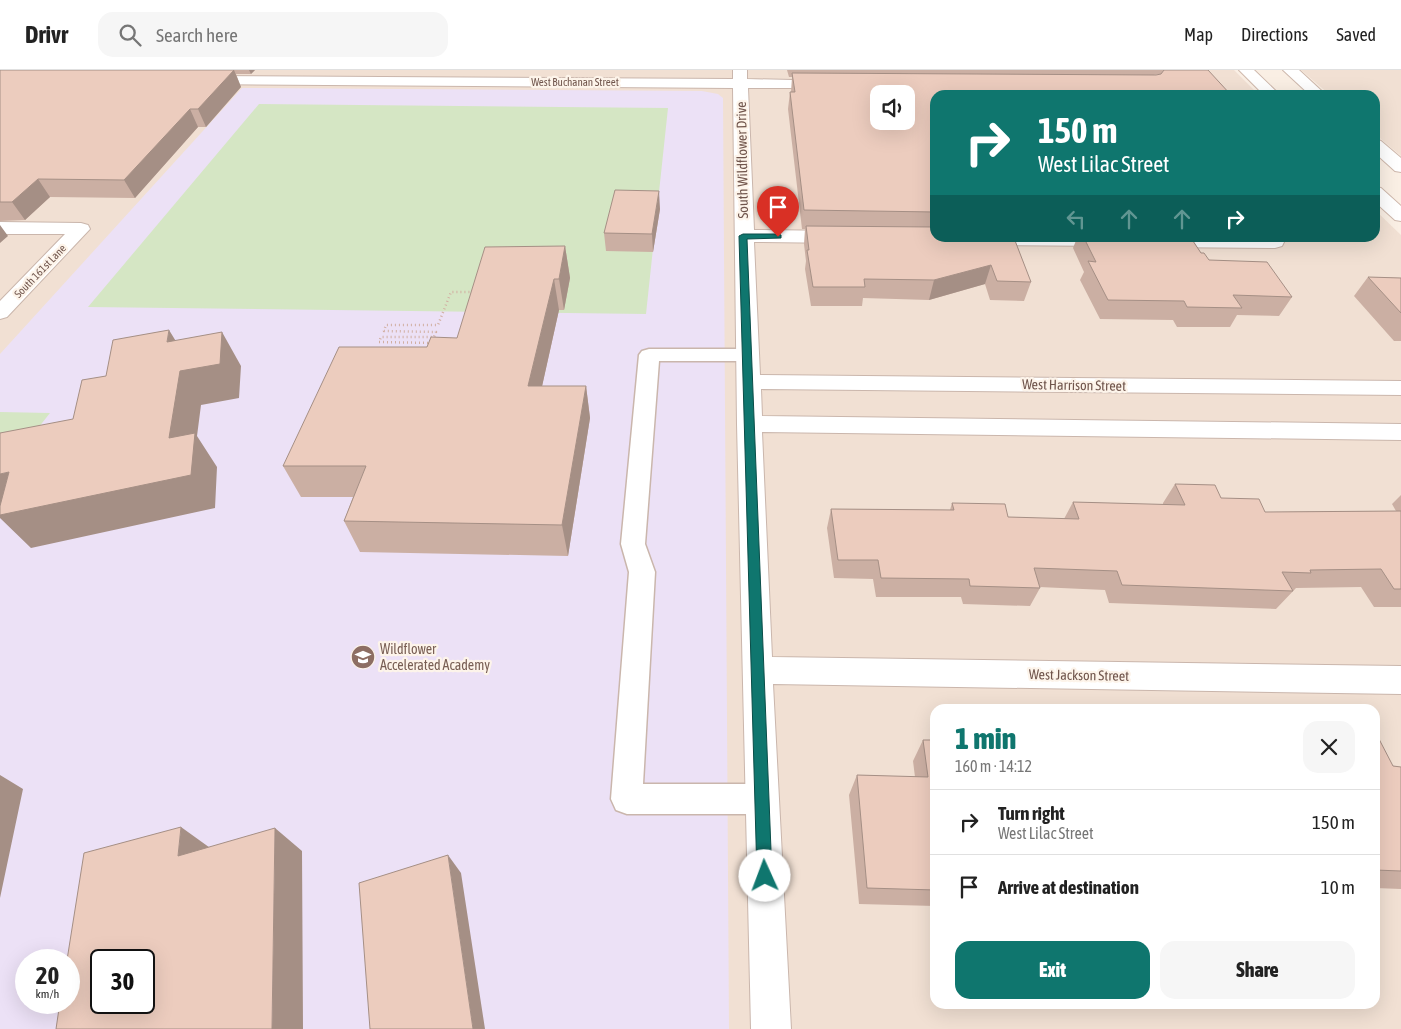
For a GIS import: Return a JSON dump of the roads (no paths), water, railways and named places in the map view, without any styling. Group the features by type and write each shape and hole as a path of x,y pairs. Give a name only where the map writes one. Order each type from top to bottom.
{"street":[{"path":"1246,70 1268,90"},
{"path":"1290,70 1313,90"},
{"name":"West Buchanan Street","path":"188,80 740,77 839,84"},
{"name":"South Wildflower Drive","path":"740,77 756,670 771,1029"},
{"path":"1380,148 1401,167"},
{"path":"1380,197 1401,216"},
{"name":"South 161st Lane","path":"0,228 81,229 0,314"},
{"path":"743,236 855,238"},
{"name":"West Harrison Street","path":"748,382 1401,388"},
{"path":"749,424 1401,432"},
{"name":"West Jackson Street","path":"756,670 1401,680"}],"lane":[{"path":"747,355 649,355 633,544 642,572 627,799 762,799"}],"place":[{"name":"Wildflower Accelerated Academy","path":"363,657"}]}
